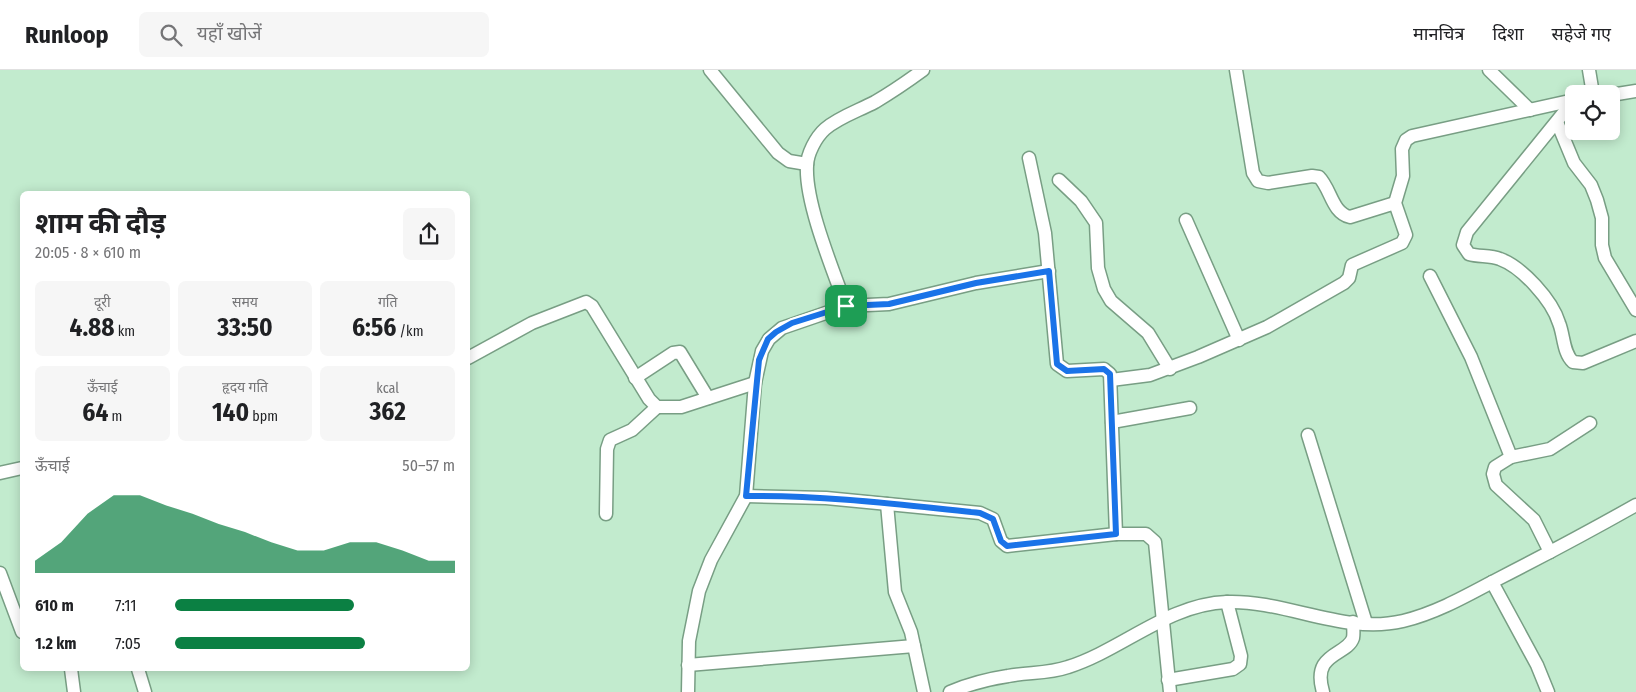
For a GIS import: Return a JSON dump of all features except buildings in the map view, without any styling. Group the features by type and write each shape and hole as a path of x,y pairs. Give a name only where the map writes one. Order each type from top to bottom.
{"street":[{"path":"710,70 778,153 789,161 807,164"},
{"path":"846,306 818,223 808,182 807,164 816,139 823,131 833,123 876,101 923,70"},
{"path":"1236,70 1253,173 1258,181 1268,183 1312,176 1319,177 1327,188 1338,211 1350,217 1395,203"},
{"path":"1489,70 1530,110"},
{"path":"1589,70 1592,85"},
{"path":"1620,94 1636,91"},
{"path":"1111,380 1150,375 1170,369 1239,340 1344,283 1349,278 1352,265 1402,243 1406,236 1395,203 1403,176 1402,149 1406,140 1412,136 1565,102"},
{"path":"1565,111 1467,232 1463,245 1469,254 1491,256 1507,262 1542,293 1555,312 1568,356 1573,362 1583,363 1636,342"},
{"path":"1556,122 1574,163 1591,185 1597,200 1602,218 1602,245 1605,258 1636,310"},
{"path":"1029,158 1042,215 1057,364 1067,371 1104,369 1110,374 1116,534"},
{"path":"1059,180 1082,201 1096,223 1098,268 1104,289 1111,301 1137,322 1155,342 1170,369"},
{"path":"1186,220 1239,340"},
{"path":"688,692 688,666 694,613 703,577 746,496 755,383 762,351 776,332 792,323 846,306 889,304 976,283 1049,271"},
{"path":"1430,276 1471,357 1511,457"},
{"path":"470,357 532,323 586,302 592,306 648,399 657,407 681,407 755,383"},
{"path":"635,378 673,352 680,352 708,398"},
{"path":"606,514 607,449 610,440 632,430 657,407"},
{"path":"1112,422 1190,408"},
{"path":"1550,552 1534,520 1496,485 1493,474 1495,467 1511,457 1550,449 1590,423"},
{"path":"1308,435 1366,623"},
{"path":"0,473 20,468"},
{"path":"746,496 785,496 887,504 988,515 996,522 1001,541 1007,546 1116,534 1146,534 1155,542 1169,686 1233,669 1240,664 1241,656 1227,602"},
{"path":"887,504 895,592 909,625 924,692"},
{"path":"950,692 988,679 1066,668 1080,663 1162,620 1200,606 1227,602 1256,604 1306,616 1386,624 1425,614 1448,606 1636,505"},
{"path":"0,573 20,627"},
{"path":"1492,582 1537,665 1548,692"},
{"path":"1323,692 1322,670 1332,654 1348,645 1352,640 1352,622"},
{"path":"688,666 914,646"},
{"path":"70,671 74,692"},
{"path":"139,671 145,692"}],"route":[{"path":"1049,271 1057,364 1067,371 1100,368 1108,371 1110,374 1116,534 1007,546 1001,541 996,522 988,515 980,513 826,498 746,496 755,383 759,360 768,339 792,323 846,306 889,304 976,283 1049,271"}]}
